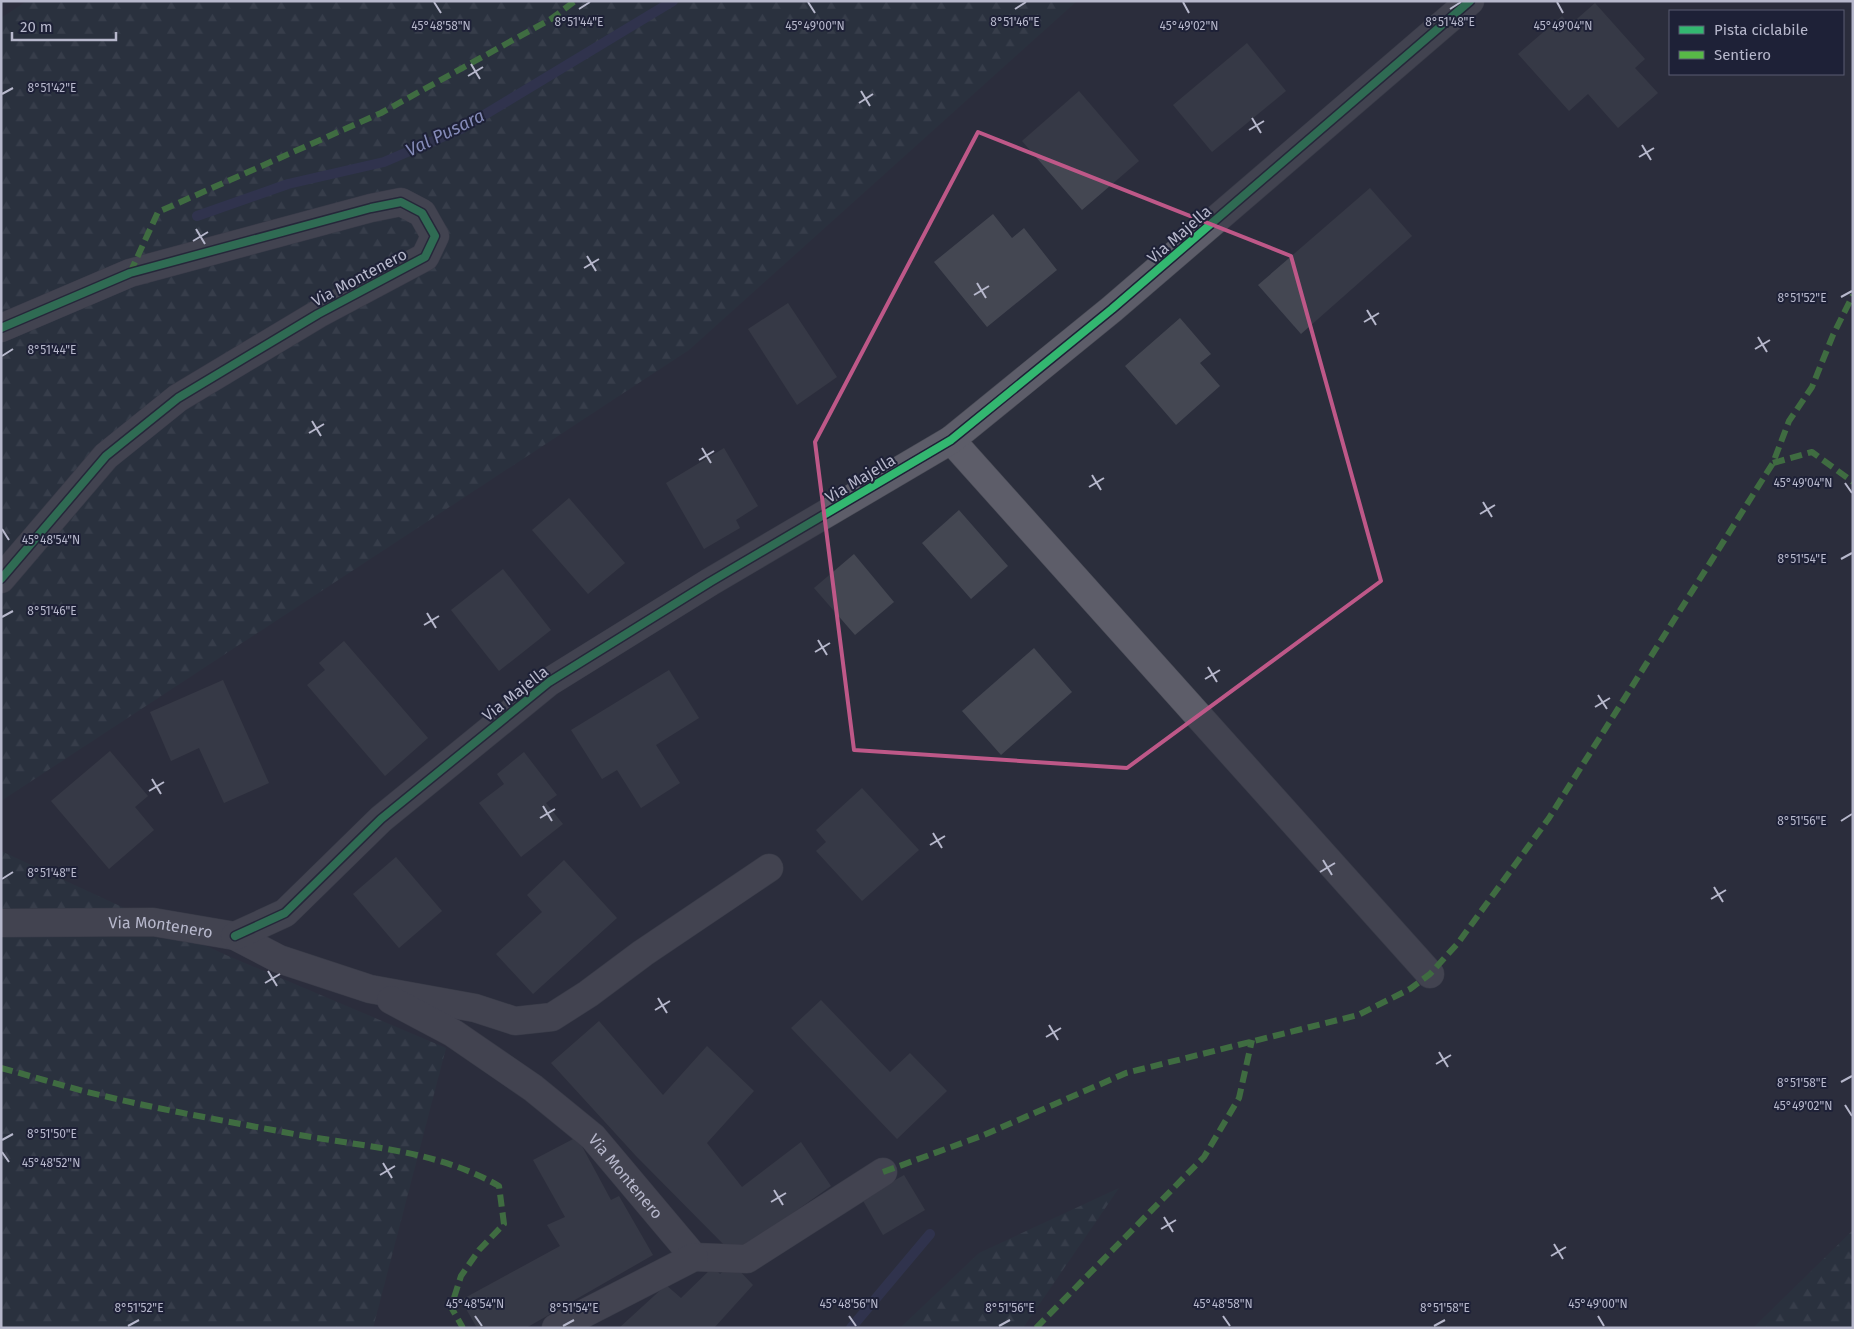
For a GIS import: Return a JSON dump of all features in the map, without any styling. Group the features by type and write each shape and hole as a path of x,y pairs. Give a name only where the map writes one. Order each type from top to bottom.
{"street":[{"name":"Via Majella","path":"235,936 285,914 381,819 550,682 710,582 951,440 1112,309 1470,1"},
{"name":"Via Montenero","path":"1,328 130,274 371,208 401,202 422,214 435,236 425,257 318,314 178,398 106,456 1,579"},
{"path":"951,440 1430,974"},
{"name":"Via Montenero","path":"1,923 154,922 235,936 279,960 370,989 475,1008 515,1021 552,1017 769,868"},
{"name":"Via Montenero","path":"370,989 453,1033 532,1088 593,1137 694,1256"},
{"path":"556,1328 694,1256 747,1259 883,1172"}],"highlighted area":[{"path":"978,132 1291,256 1381,581 1127,768 854,750 815,442"}],"green space":[{"path":"27,1 1077,1 689,350 1,801 1,18"},
{"path":"1,851 226,955 446,1048 373,1328 1,1328"},
{"path":"1119,1188 1023,1328 900,1328 979,1253"},
{"path":"1853,1230 1853,1328 1753,1328"}],"building":[{"path":"1595,3 1645,59 1635,68 1658,93 1618,128 1588,94 1569,111 1518,54 1562,16 1570,25"},
{"path":"1247,43 1286,91 1212,152 1173,105"},
{"path":"1079,91 1139,161 1082,210 1022,141"},
{"path":"1370,188 1412,236 1301,334 1258,285"},
{"path":"993,214 1012,238 1024,228 1057,270 987,327 934,262"},
{"path":"788,303 837,377 797,405 748,329"},
{"path":"1180,318 1211,354 1200,363 1220,386 1176,425 1125,366"},
{"path":"724,448 758,506 736,520 740,528 704,549 666,483"},
{"path":"569,498 625,563 588,594 532,530"},
{"path":"959,510 1008,566 971,599 922,543"},
{"path":"854,554 894,602 855,635 814,588"},
{"path":"503,569 551,630 499,671 451,610"},
{"path":"344,641 428,738 385,776 307,685 325,670 319,663"},
{"path":"1034,648 1072,692 1001,755 962,711"},
{"path":"669,670 699,718 656,745 680,783 641,808 617,770 602,779 571,730"},
{"path":"223,680 269,783 224,803 199,748 171,761 150,712"},
{"path":"110,751 148,796 135,807 154,830 109,869 51,801"},
{"path":"524,752 557,795 546,803 563,824 521,857 479,803 504,784 497,774"},
{"path":"862,788 919,850 862,901 816,851 826,842 816,830"},
{"path":"396,857 442,911 399,948 353,894"},
{"path":"564,860 617,918 533,994 496,954 542,912 527,895"},
{"path":"821,1000 890,1072 910,1053 947,1091 897,1139 791,1028"},
{"path":"599,1021 663,1095 707,1046 754,1091 707,1143 742,1187 801,1142 831,1186 734,1255 636,1156 551,1063"},
{"path":"577,1137 611,1200 619,1196 653,1255 526,1328 477,1328 461,1300 560,1246 547,1225 565,1217 533,1160"},
{"path":"904,1175 925,1210 883,1235 862,1199"},
{"path":"733,1264 753,1285 714,1328 619,1328 666,1285 681,1298 713,1267 720,1274"}],"waterway":[{"name":"Val Pusara","path":"197,216 288,184 384,162 461,129 673,1"},
{"path":"851,1328 930,1234"}],"marked path":[{"path":"130,273 158,212 381,113 551,19 575,1"},
{"path":"883,1172 984,1135 1126,1073 1358,1015 1410,989 1430,974 1458,943 1549,818 1773,463 1789,421 1812,387 1833,335 1853,295"},
{"path":"1773,463 1812,452 1853,482"},
{"path":"1036,1328 1204,1157 1239,1098 1252,1040"},
{"path":"1,1068 91,1093 151,1107 294,1134 400,1151 451,1165 499,1186 504,1224 479,1250 461,1276 451,1307 463,1328"}],"cycle path":[{"path":"235,936 285,913 381,819 549,682 710,582 951,440 1112,309 1470,1"},
{"path":"1,328 130,273 371,208 401,202 422,213 435,236 425,257 318,314 178,398 106,456 1,579"}]}
